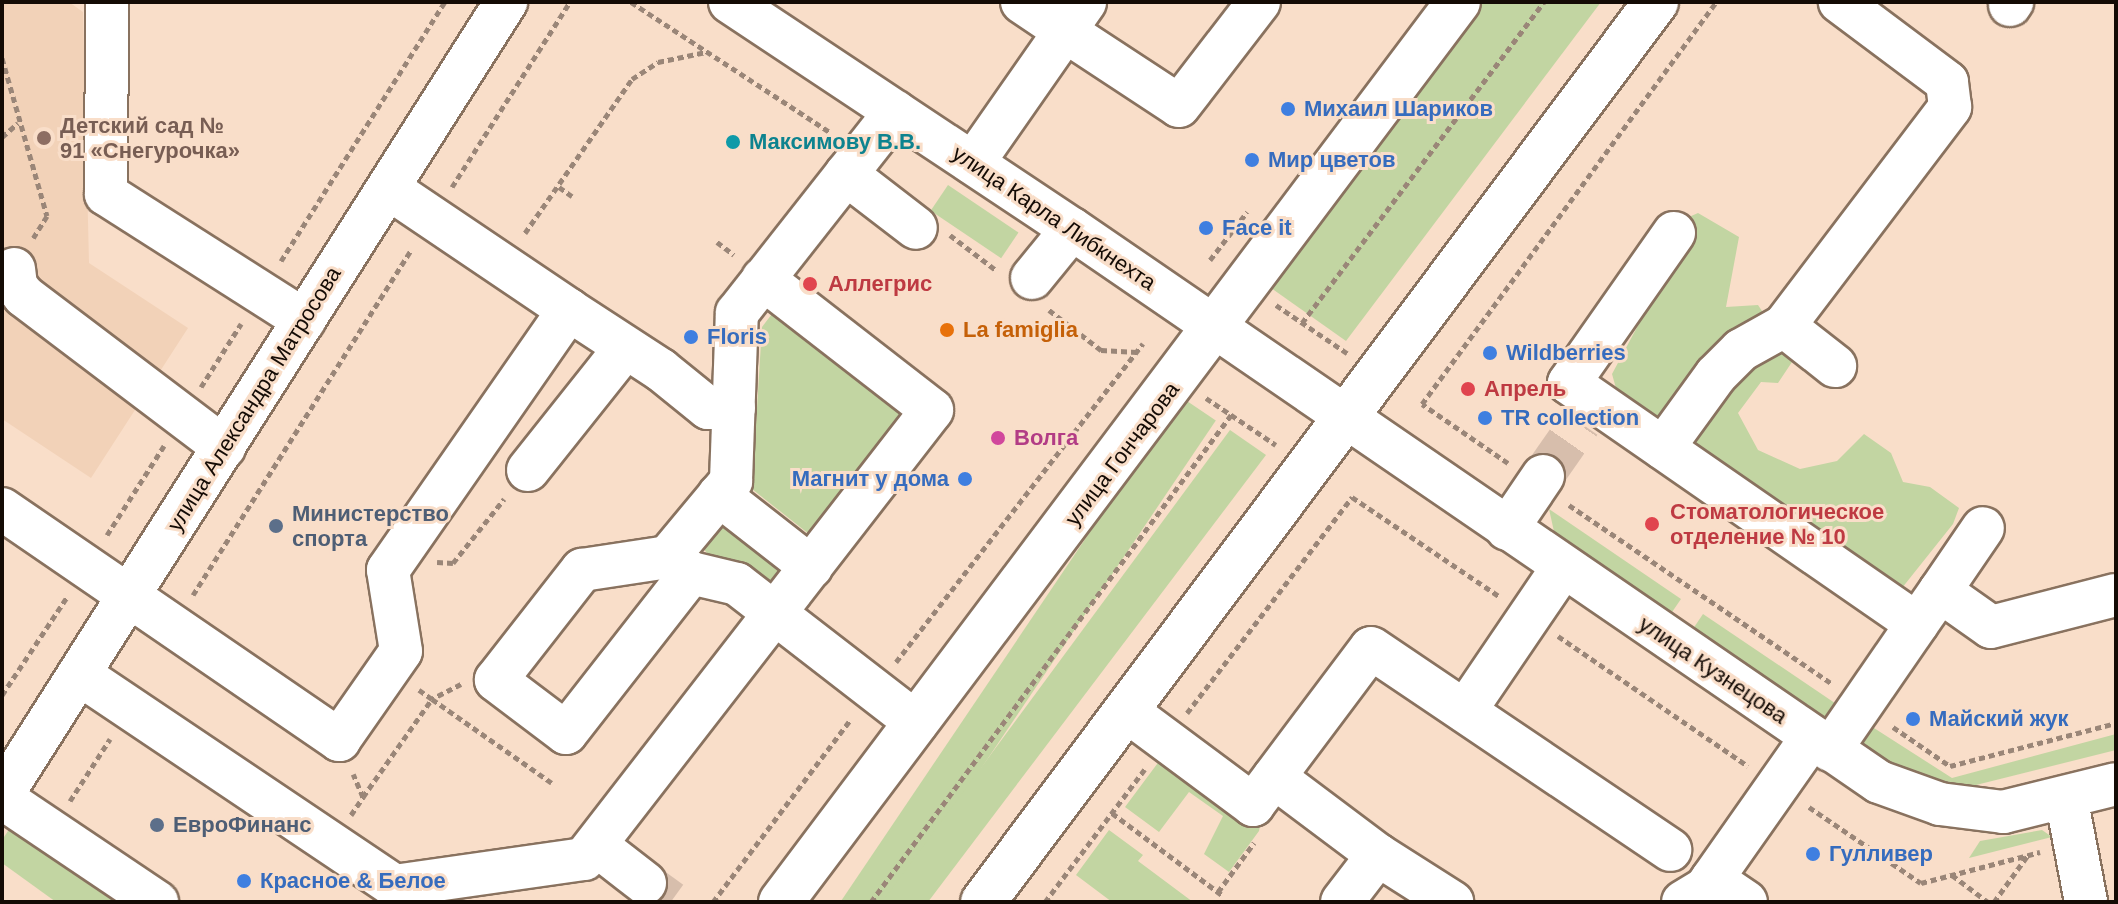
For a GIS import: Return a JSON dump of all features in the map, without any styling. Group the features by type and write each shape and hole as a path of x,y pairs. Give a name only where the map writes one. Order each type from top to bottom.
{"main road":[{"name":"улица Гончарова","path":"781,902 1216,329 1458,2"},
{"path":"983,902 1656,2"}],"street":[{"path":"107,2 106,194 304,320"},
{"name":"улица Александра Матросова","path":"2,797 506,2"},
{"name":"улица Карла Либкнехта","path":"730,2 1072,229 1346,419"},
{"path":"1022,2 1075,16 1179,106 1259,2"},
{"path":"1663,448 1716,375 1741,350 1784,326 1950,107 1947,82 1840,2"},
{"path":"973,163 1075,16"},
{"path":"895,112 737,313 731,481 719,495 680,565 737,584 917,723"},
{"path":"852,167 930,229"},
{"path":"388,188 625,348 708,408 734,408"},
{"path":"1026,286 1072,229"},
{"path":"1674,233 1569,383 1588,412 1663,448 1928,608 1991,627 2116,595"},
{"path":"14,269 16,286 24,296 224,447"},
{"path":"79,674 394,886 584,859 932,410 763,279"},
{"path":"2,509 175,624 339,740 401,651 388,570 569,310"},
{"path":"1784,326 1835,366"},
{"path":"528,470 625,348"},
{"name":"улица Кузнецова","path":"1346,419 1879,782 1940,804 2003,812 2116,784"},
{"path":"1507,529 1541,480"},
{"path":"719,495 811,567"},
{"path":"1746,902 1698,890 1777,786 1861,705 1983,528"},
{"path":"1465,711 1563,567"},
{"path":"1264,791 1371,648 1670,850"},
{"path":"1128,712 1167,740 1378,855 1452,902"},
{"path":"2,797 157,902"},
{"path":"2066,797 2088,901"},
{"path":"596,845 645,883"},
{"path":"1342,902 1378,855"}],"path":[{"path":"2,695 87,567 445,2"},
{"path":"175,624 570,2"},
{"path":"631,2 846,143 852,167"},
{"path":"1302,323 1544,2"},
{"path":"1716,2 1422,404 1541,480 1950,766 2116,723"},
{"path":"526,234 632,79 658,62 707,52"},
{"path":"2,58 18,123 47,216 14,269"},
{"path":"2,137 18,123"},
{"path":"559,187 572,196"},
{"path":"930,229 1026,286 1101,350 1137,352"},
{"path":"1268,300 1353,358"},
{"path":"713,902 874,689 1143,344"},
{"path":"1199,393 1276,445"},
{"path":"871,902 1231,415"},
{"path":"453,563 528,470"},
{"path":"1045,902 1352,497 1921,883 2076,843"},
{"path":"432,699 552,783"},
{"path":"51,830 117,728 124,705"},
{"path":"339,740 363,797"},
{"path":"331,845 400,743"},
{"path":"1112,813 1222,895"},
{"path":"1994,902 2028,855"},
{"path":"1952,875 1988,902"}],"shaded area":[{"name":"Детский сад № 91 «Снегурочка»","path":"2,2 69,2 83,12 89,263 188,328 91,478 2,419"}],"green space":[{"path":"1479,2 1601,2 1346,341 1267,285"},
{"path":"948,185 1018,233 1001,258 931,211"},
{"path":"1698,213 1739,237 1726,307 1758,305 1794,359 1778,383 1761,382 1738,413 1758,450 1800,469 1837,461 1864,434 1891,453 1903,482 1930,487 1959,508 1953,524 1898,593 1621,406 1612,374 1657,290 1673,224"},
{"path":"778,306 913,409 814,538 752,489 762,327"},
{"path":"1181,397 1216,420 891,902 840,902"},
{"path":"1230,430 1266,455 928,902 882,902"},
{"path":"1549,509 1681,599 1670,615 1555,536"},
{"path":"721,521 777,565 780,574 772,583 707,553 702,547"},
{"path":"1703,614 1841,707 1831,723 1692,630"},
{"path":"1863,721 1952,778 2116,734 2116,750 1964,788 1907,775 1851,738"},
{"path":"1169,748 1262,816 1259,831 1229,872 1204,854 1223,816 1189,792 1159,832 1125,807"},
{"path":"14,822 133,902 56,902 2,863 2,840"},
{"path":"1109,830 1143,855 1138,861 1193,902 1112,902 1076,875"},
{"path":"2042,830 2052,837 1969,858 1980,841"}],"tunnel":[{"path":"1543,476 1580,423"},
{"path":"645,883 671,902"}],"place":[{"name":"Михаил Шариков","path":"1288,109"},
{"name":"Детский сад № 91 «Снегурочка»","path":"44,138"},
{"name":"Максимову В.В.","path":"733,142"},
{"name":"Мир цветов","path":"1252,160"},
{"name":"Face it","path":"1206,228"},
{"name":"Аллегрис","path":"810,284"},
{"name":"La famiglia","path":"947,330"},
{"name":"Floris","path":"691,337"},
{"name":"Wildberries","path":"1490,353"},
{"name":"Апрель","path":"1468,389"},
{"name":"TR collection","path":"1485,418"},
{"name":"Волга","path":"998,438"},
{"name":"Магнит у дома","path":"965,479"},
{"name":"Стоматологическое отделение № 10","path":"1652,524"},
{"name":"Министерство спорта","path":"276,526"},
{"name":"Майский жук","path":"1913,719"},
{"name":"ЕвроФинанс","path":"157,825"},
{"name":"Гулливер","path":"1813,854"},
{"name":"Красное & Белое","path":"244,881"}]}
